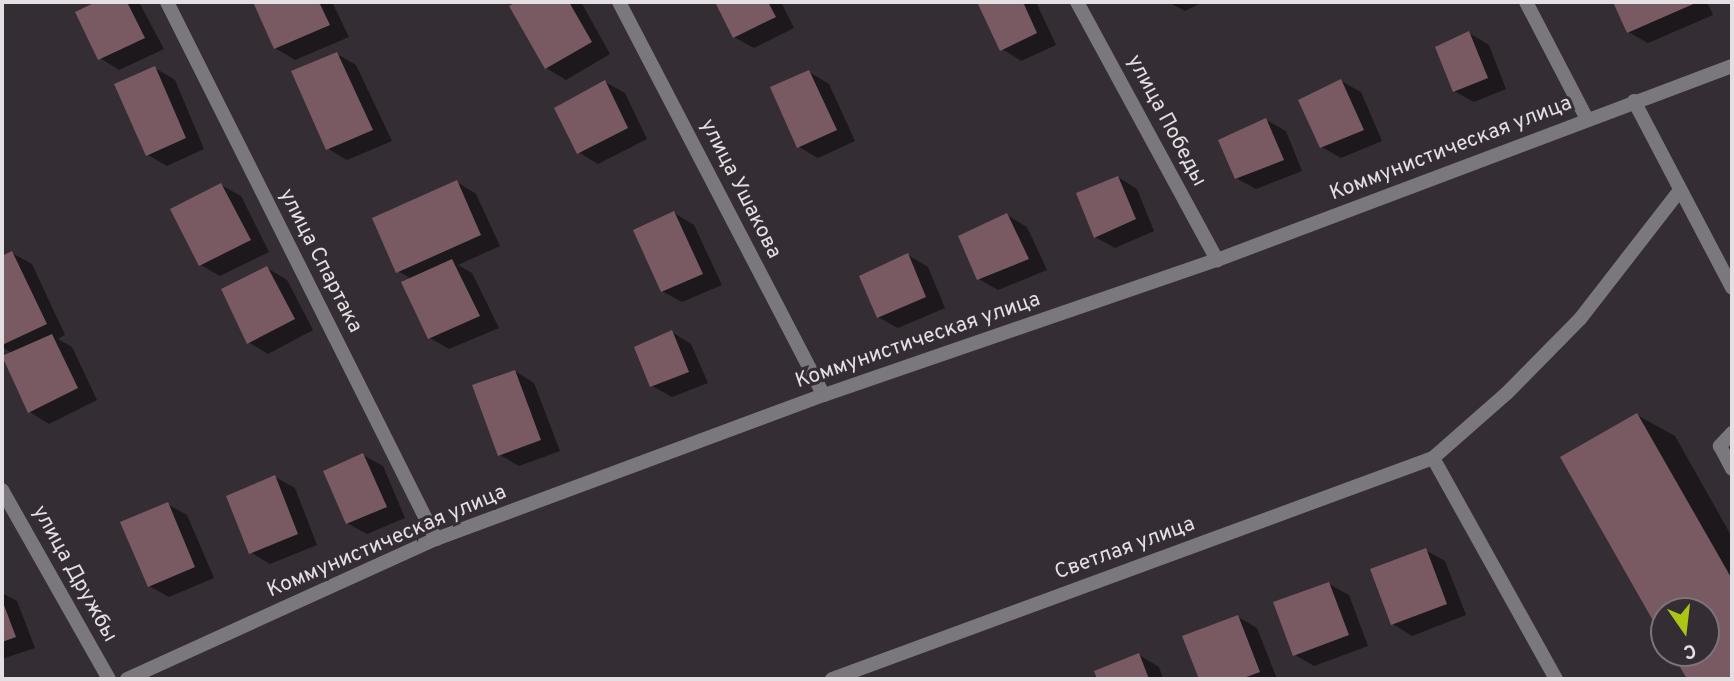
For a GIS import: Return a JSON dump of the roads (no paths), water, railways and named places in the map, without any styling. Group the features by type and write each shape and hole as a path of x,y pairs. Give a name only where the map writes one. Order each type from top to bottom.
{"street":[{"name":"улица Спартака","path":"167,2 436,539"},
{"name":"улица Ушакова","path":"619,2 824,396"},
{"name":"улица Победы","path":"1077,2 1217,260"},
{"path":"1526,2 1587,119"},
{"name":"Коммунистическая улица","path":"127,679 436,539 824,396 1217,260 1732,66"},
{"path":"1634,101 1732,288"},
{"path":"1556,679 1433,458 1507,393 1580,318 1680,190"},
{"path":"1732,433 1720,446 1732,469"},
{"name":"Светлая улица","path":"832,679 1433,458"},
{"name":"улица Дружбы","path":"2,490 109,679"}]}
